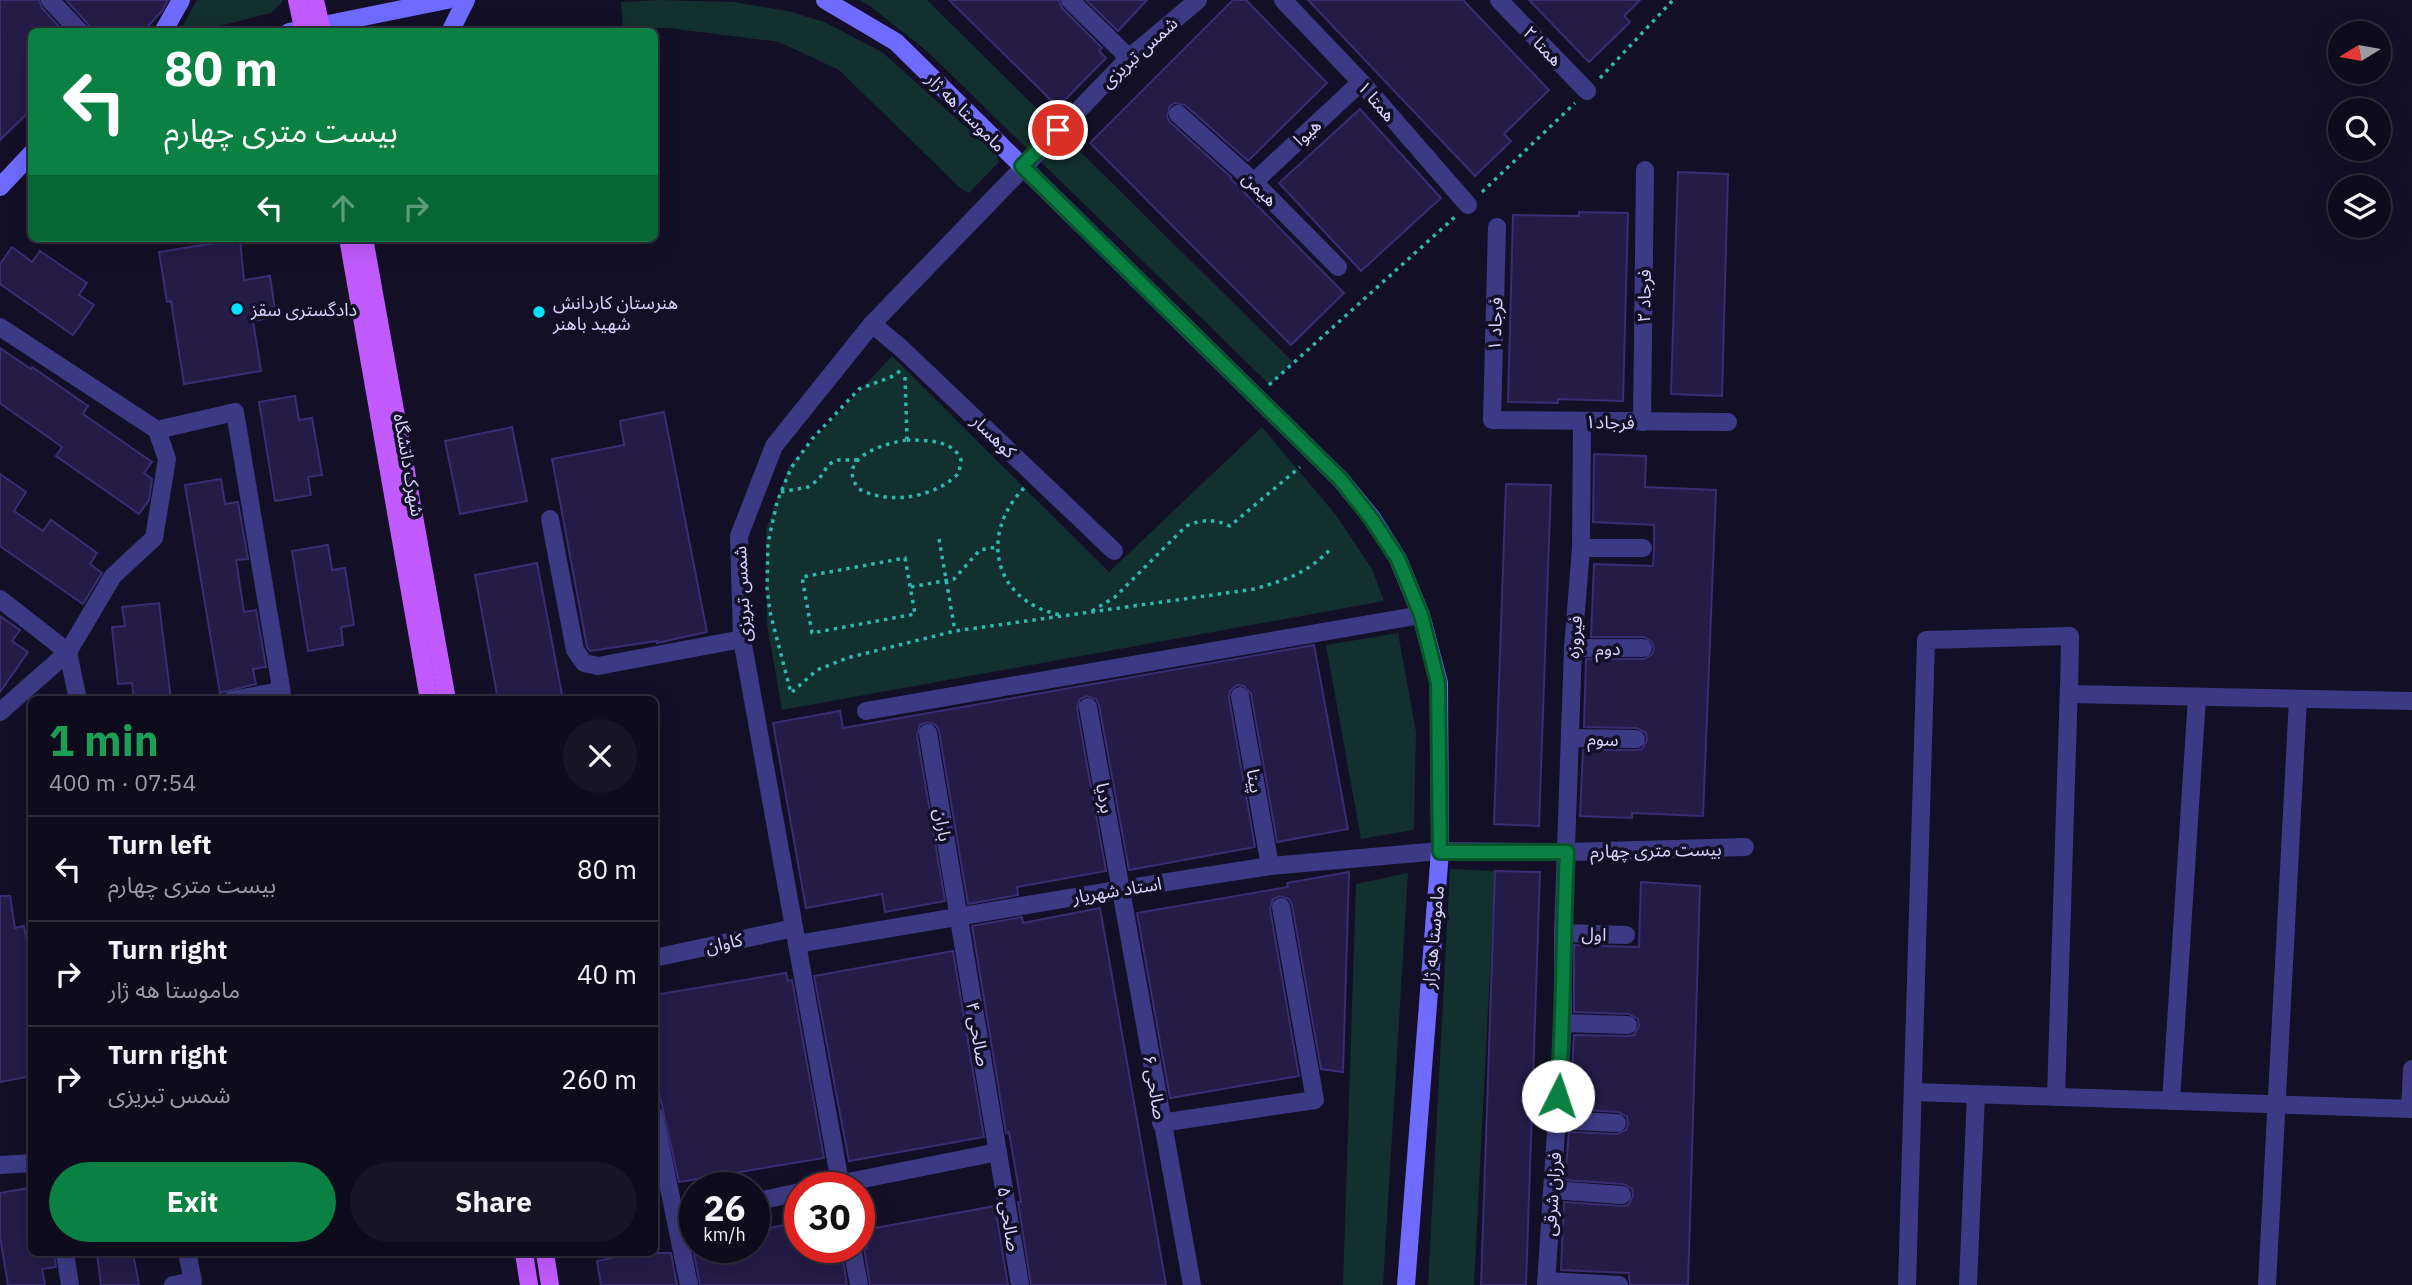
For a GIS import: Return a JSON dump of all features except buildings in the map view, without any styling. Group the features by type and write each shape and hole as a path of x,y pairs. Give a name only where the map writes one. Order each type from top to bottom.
{"main road":[{"path":"165,28 181,0"},
{"path":"297,0 308,28"},
{"path":"308,28 315,0"},
{"path":"313,28 447,0"},
{"path":"452,28 466,0"},
{"name":"ماموستا هه ژار","path":"825,0 896,42 1341,480 1398,559 1421,615 1438,683 1440,852 1406,1285"},
{"path":"2,178 28,156"},
{"name":"شهرک دانشگاه","path":"349,242 428,696"},
{"path":"365,242 446,696"},
{"path":"524,1256 529,1285"},
{"path":"545,1256 550,1285"}],"street":[{"path":"50,0 76,28"},
{"path":"1070,0 1129,58"},
{"name":"شمس تبریزی","path":"838,1172 742,639 739,536 774,446 872,324 1129,58 1198,0"},
{"name":"همتا ۱","path":"1283,0 1361,82 1468,205"},
{"name":"همتا ۲","path":"1499,0 1587,91"},
{"name":"هیوا","path":"1254,182 1361,82"},
{"name":"هیمن","path":"1178,114 1254,182 1338,267"},
{"name":"فرجاد ۲","path":"1642,422 1645,170"},
{"name":"فرجاد ۱","path":"1492,420 1497,227"},
{"name":"کوهسار","path":"872,324 901,348 1114,551"},
{"path":"0,327 157,430 167,459 154,538 113,576 68,652 0,712"},
{"path":"157,430 235,412 282,695"},
{"name":"فرجاد۱","path":"1492,420 1728,422"},
{"name":"فیروزه","path":"1567,852 1573,648 1581,548 1582,421"},
{"path":"550,519 575,650 584,663 598,666 742,639"},
{"path":"1581,548 1643,548"},
{"path":"0,599 68,652 77,696"},
{"path":"866,711 1421,615"},
{"path":"1907,1285 1926,640 2070,636 2056,1097"},
{"name":"دوم","path":"1573,648 1643,648"},
{"path":"2069,685 2069,694 2412,701"},
{"name":"پیتا","path":"1240,696 1270,866"},
{"path":"2171,1101 2197,697"},
{"path":"2267,1285 2298,699"},
{"name":"بردیا","path":"1088,707 1122,889"},
{"name":"باران","path":"928,733 959,916"},
{"name":"سوم","path":"1570,738 1636,740"},
{"name":"بیست متری چهارم","path":"1440,852 1745,847"},
{"name":"استاد شهریار","path":"796,936 959,916 1270,866 1440,852"},
{"name":"فرزان شرقی","path":"1546,1283 1563,1023 1563,933 1567,852"},
{"name":"صالحی ۶","path":"1122,889 1161,1123 1192,1285"},
{"path":"1161,1123 1315,1100 1281,907"},
{"name":"صالحی ۴","path":"959,916 998,1152"},
{"name":"اول","path":"1563,933 1626,935"},
{"name":"کاوان","path":"658,957 796,936"},
{"path":"1563,1023 1628,1025"},
{"path":"1913,1092 2411,1109 2412,1069"},
{"path":"1968,1285 1976,1094"},
{"path":"1556,1120 1617,1123"},
{"path":"658,1134 690,1285"},
{"path":"875,1179 998,1152"},
{"name":"صالحی ۵","path":"998,1152 1020,1285"},
{"path":"0,1165 28,1163"},
{"path":"1552,1190 1622,1195"},
{"path":"66,1256 71,1285"},
{"path":"173,1285 193,1281 188,1256"},
{"path":"855,1263 859,1285"},
{"path":"1546,1283 1619,1285"}],"path":[{"path":"907,440 904,368 891,377 859,390 812,439 791,468 781,492 768,542 767,588 770,612 791,693 817,670 847,658 956,631 1255,589 1311,568 1333,547"},
{"path":"907,440 953,447 961,460 958,473 928,492 897,497 865,492 854,483 852,470 858,460 875,449 907,440"},
{"path":"781,492 807,487 819,478 829,464 838,460 858,460"},
{"path":"939,538 956,631"},
{"path":"911,587 954,579 980,550 997,547"},
{"path":"905,558 911,587 915,614 812,633 802,577 905,558"}],"green space":[{"path":"197,0 282,0 271,13 212,28 182,28"},
{"path":"859,0 927,0 1293,362 1270,385 928,52"},
{"path":"621,2 734,2 788,11 824,22 882,52 996,154 999,162 969,193 960,188 839,70 779,42 668,28 623,28"},
{"path":"892,356 1109,572 1262,427 1336,515 1372,569 1384,601 782,710 767,624 766,530 789,466"},
{"path":"1398,633 1416,732 1414,830 1361,839 1326,645"},
{"path":"1450,869 1495,871 1474,1285 1428,1285"},
{"path":"1408,873 1383,1285 1343,1285 1356,884"}],"place":[{"name":"دادگستری سقز","path":"237,309"},
{"name":"هنرستان کاردانش شهید باهنر","path":"539,312"}],"route":[{"path":"1058,130 1022,166 1341,480 1398,559 1421,615 1438,683 1440,852 1567,852 1563,933 1563,1023 1558,1096"}]}
